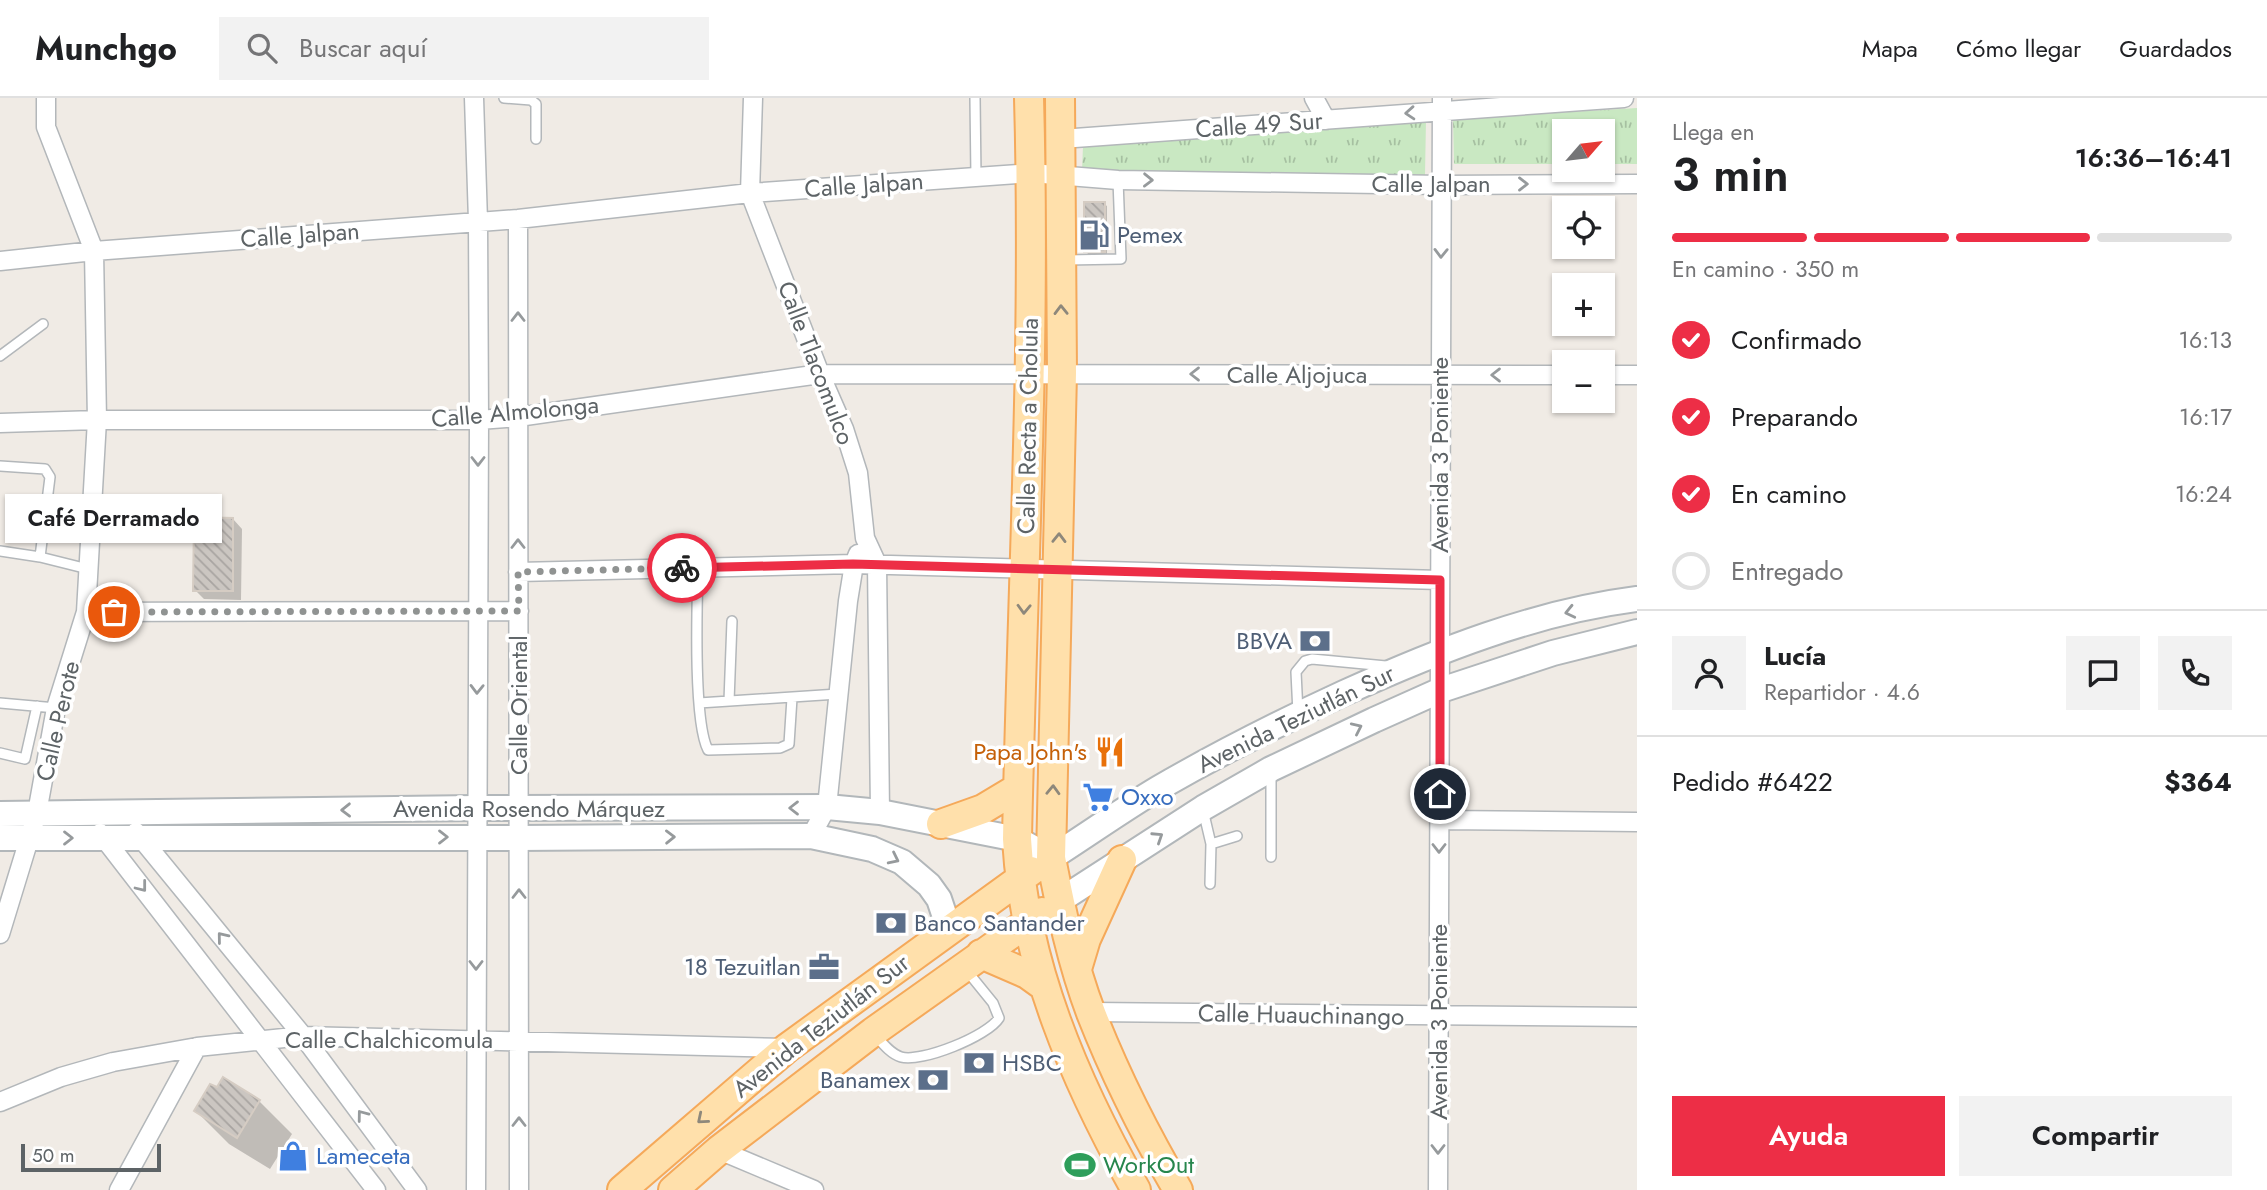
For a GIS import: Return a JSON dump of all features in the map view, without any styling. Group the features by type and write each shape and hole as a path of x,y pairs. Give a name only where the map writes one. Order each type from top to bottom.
{"main road":[{"name":"Calle Recta a Cholula","path":"1029,98 1029,373 1018,788 1019,879 1045,987 1077,1076 1102,1129 1136,1190"},
{"name":"Calle Recta a Cholula","path":"1060,98 1062,373 1051,858 1059,901 1091,1012 1119,1078 1178,1190"},
{"name":"Avenida Teziutlán Sur","path":"622,1190 787,1048 1019,879 1157,789 1298,714 1440,651 1539,620 1637,598"},
{"name":"Avenida Teziutlán Sur","path":"673,1190 719,1150 972,960 1203,808 1271,769 1441,690 1553,653 1637,632"},
{"path":"941,824 983,808 1018,788"},
{"name":"Avenida Rosendo Márquez","path":"0,814 827,807 880,812 1017,839 1051,858"},
{"name":"Avenida Rosendo Márquez","path":"0,838 811,836 872,849 902,862 929,885 939,899 949,929"},
{"path":"1077,969 1101,904 1122,860"},
{"path":"972,960 1027,974 1045,987"}],"street":[{"name":"Calle Perote","path":"0,934 37,813 57,708 86,612 97,420 94,251 47,127 46,98"},
{"path":"460,98 474,98"},
{"name":"Calle Oriental","path":"474,98 478,221 476,1190"},
{"path":"750,193 753,98"},
{"path":"1314,98 1326,120"},
{"name":"Calle 49 Sur","path":"1061,139 1326,120 1442,105 1624,98"},
{"name":"Avenida 3 Poniente","path":"1438,1190 1442,105"},
{"name":"Calle Jalpan","path":"0,261 94,251 518,219 750,193 1031,173 1118,180 1442,185 1637,184"},
{"name":"Calle Tlacomulco","path":"750,193 844,429 858,473 865,538 877,564 880,812"},
{"name":"Calle Oriental","path":"518,219 519,1190"},
{"name":"Calle Aljojuca","path":"1029,373 1552,375"},
{"name":"Calle Almolonga","path":"0,423 97,420 478,420 518,417 820,374 1029,373"},
{"path":"1615,374 1637,375"},
{"path":"811,836 827,807 853,564 865,538"},
{"path":"518,572 877,564 1440,580"},
{"path":"86,612 519,611"},
{"path":"85,813 376,1190"},
{"path":"121,813 303,1036 417,1190"},
{"path":"1440,820 1637,822"},
{"name":"Calle Huauchinango","path":"1091,1012 1637,1017"},
{"name":"Calle Chalchicomula","path":"0,1102 61,1077 113,1062 197,1047 303,1036 787,1048"},
{"path":"119,1190 197,1047"},
{"path":"719,1150 814,1190"}],"lane":[{"path":"474,98 484,98"},
{"path":"504,98 531,100 536,104 536,139"},
{"path":"975,98 976,177"},
{"path":"1061,260 1121,259 1118,180"},
{"path":"0,356 43,324"},
{"path":"0,466 45,469 48,472 50,477 40,557"},
{"path":"0,551 40,557 88,569"},
{"path":"698,567 699,703 704,742 708,750 780,748 789,744 792,698"},
{"path":"729,701 732,621"},
{"path":"1298,714 1296,672 1305,661 1312,659 1400,668"},
{"path":"699,703 838,694"},
{"path":"0,703 57,708"},
{"path":"0,753 25,758 37,706"},
{"path":"1271,769 1271,857"},
{"path":"1203,808 1211,844 1210,884"},
{"path":"1211,844 1237,836"},
{"path":"873,1032 892,1053 913,1059 927,1056 995,1024 999,1018 972,960"}],"green space":[{"path":"1637,108 1637,164 1615,164 1615,119 1552,119 1552,164 1454,164 1453,119"},
{"path":"1426,120 1425,175 1082,171 1083,146"}],"building":[{"name":"Pemex","path":"1084,202 1105,202 1105,252 1084,252"},
{"path":"194,517 233,518 233,591 193,591"},
{"path":"223,1077 260,1100 237,1138 194,1111 210,1084 217,1087"}],"way so far":[{"path":"114,612 519,611 518,572 682,568"}],"place":[{"name":"Pemex","path":"1094,235"},
{"name":"Café Derramado","path":"114,612"},
{"name":"BBVA","path":"1315,641"},
{"name":"Papa John's","path":"1110,752"},
{"name":"Oxxo","path":"1098,797"},
{"name":"Banco Santander","path":"891,923"},
{"name":"18 Tezuitlan","path":"824,967"},
{"name":"HSBC","path":"979,1063"},
{"name":"Banamex","path":"933,1080"},
{"name":"Lameceta","path":"293,1156"},
{"name":"WorkOut","path":"1080,1165"}],"route":[{"path":"682,568 853,564 1440,580 1440,794"}]}
